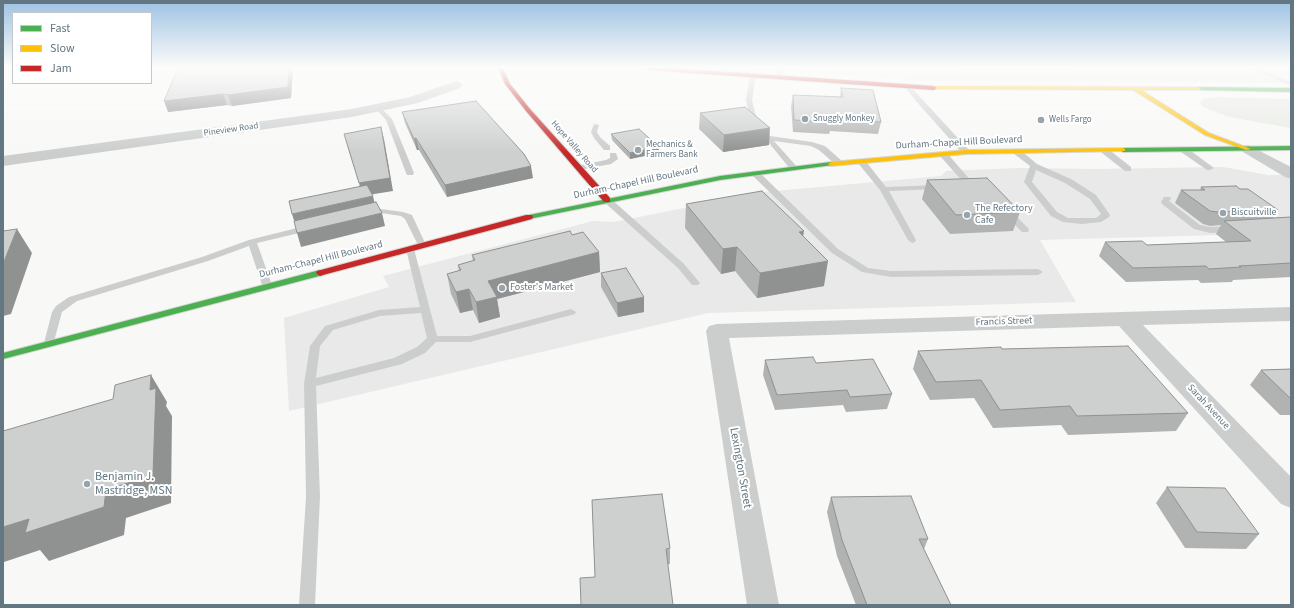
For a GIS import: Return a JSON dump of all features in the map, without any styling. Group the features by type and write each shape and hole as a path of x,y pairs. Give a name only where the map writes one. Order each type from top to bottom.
{"street":[{"name":"Pineview Road","path":"3,161 322,118 378,108 423,96"},
{"name":"Hope Valley Road","path":"518,96 607,200"},
{"path":"1147,96 1206,134 1248,148"},
{"path":"1167,96 1173,100"},
{"path":"1222,129 1248,148 1291,174"},
{"name":"Durham-Chapel Hill Boulevard","path":"3,356 267,285 607,200 755,173 839,163 966,152 1291,148"},
{"name":"Francis Street","path":"717,331 1291,314"},
{"name":"Sarah Avenue","path":"1124,318 1291,496"},
{"name":"Lexington Street","path":"717,331 763,605"}],"lane":[{"path":"750,96 752,113 758,126 794,168"},
{"path":"915,96 966,152"},
{"path":"378,108 389,119 410,173"},
{"path":"596,125 594,132 596,138 607,148"},
{"path":"768,138 812,144 822,148 839,163"},
{"path":"1184,150 1210,168"},
{"path":"1016,151 1034,166 1068,180 1093,197 1106,215 1098,220 1082,222 1066,220 1054,214 1028,182 1034,166"},
{"path":"1105,151 1128,169"},
{"path":"884,189 950,186 973,187 942,154"},
{"path":"579,168 608,162 614,159 613,155"},
{"path":"860,161 884,189 912,240"},
{"path":"755,173 835,251 865,270 891,274 1038,272"},
{"path":"1168,199 1165,202 1197,227 1210,230 1241,229"},
{"path":"607,200 681,266 695,283"},
{"path":"1003,208 1025,230"},
{"path":"359,216 381,211 403,214 409,217 422,246"},
{"path":"49,343 57,312 60,308 73,299 205,259 252,242 321,226"},
{"path":"252,242 267,285"},
{"path":"410,249 433,339"},
{"path":"308,605 313,497 310,384 315,346 329,328 379,312 426,310"},
{"path":"310,384 398,361 421,350 433,339 470,339 571,312"}],"shaded area":[{"path":"1218,97 1291,99 1291,128 1229,117 1203,107 1200,102 1204,99"},
{"path":"1223,167 1268,175 1291,175 1291,233 1040,240 1076,302 708,313 289,411 284,318 389,287 383,276 593,221 614,222 764,192 941,176 946,171 1018,168 1097,169"}],"building":[{"path":"166,96 203,96 164,101"},
{"path":"793,96 875,96 881,122 831,119 831,122 794,120"},
{"path":"476,101 524,154 531,166 445,185 416,138 414,139 402,112"},
{"path":"745,107 770,128 724,135 700,113"},
{"path":"381,127 390,178 359,183 344,134"},
{"path":"639,129 659,147 630,153 611,134"},
{"path":"987,178 1020,212 956,215 927,180"},
{"path":"367,185 373,196 292,214 289,201"},
{"path":"1236,186 1240,189 1248,189 1278,210 1210,211 1181,190 1205,190 1201,187"},
{"path":"762,191 804,231 799,232 828,261 760,273 737,247 723,249 686,204"},
{"path":"376,202 382,213 297,233 294,221"},
{"path":"1291,217 1291,263 1209,269 1206,266 1133,268 1105,242 1142,241 1147,245 1251,241 1224,221"},
{"path":"17,229 3,264 3,231"},
{"path":"570,231 572,235 583,232 599,252 488,281 497,297 476,302 469,289 456,292 447,274 461,270 458,265 475,260 472,255"},
{"path":"626,268 644,297 617,303 601,273"},
{"path":"1128,346 1188,413 1077,416 1070,406 1000,410 981,380 936,382 918,351 1001,347 1002,349"},
{"path":"813,357 816,363 873,359 892,394 850,397 847,390 777,395 765,360"},
{"path":"1291,369 1291,399 1261,370"},
{"path":"151,375 150,390 156,388 153,475 106,490 104,507 25,533 29,519 3,527 3,431 113,399 115,385"},
{"path":"1167,487 1225,488 1259,534 1197,532"},
{"path":"662,494 670,548 666,549 673,605 581,605 580,578 595,577 592,500"},
{"path":"911,496 928,539 919,539 951,605 867,605 842,540 831,497"}],"traffic: fast":[{"path":"1123,150 1291,148"},
{"path":"529,217 720,178 831,164"},
{"path":"3,356 320,273"}],"traffic: slow":[{"path":"1147,96 1207,134 1248,149"},
{"path":"831,164 966,152 1123,150"}],"traffic: jam":[{"path":"518,96 607,200"},
{"path":"320,273 529,217"}],"place":[{"name":"Snuggly Monkey","path":"805,119"},
{"name":"Wells Fargo","path":"1041,120"},
{"name":"Mechanics & Farmers Bank","path":"638,150"},
{"name":"Biscuitville","path":"1223,213"},
{"name":"The Refectory Cafe","path":"967,215"},
{"name":"Foster's Market","path":"502,288"},
{"name":"Benjamin J. Mastridge, MSN","path":"87,484"}]}
